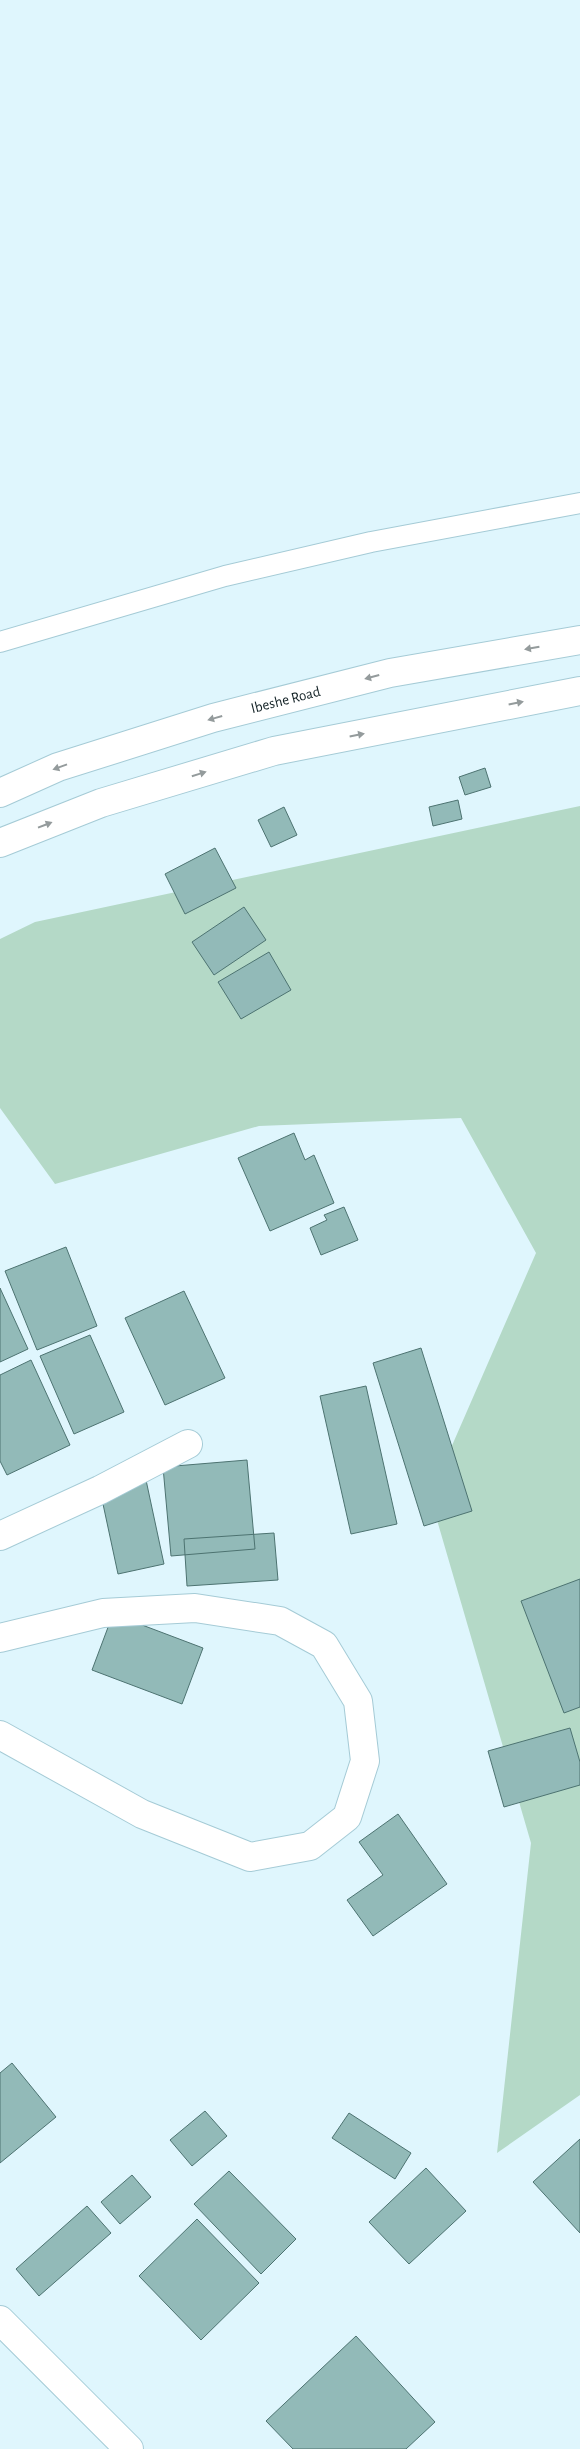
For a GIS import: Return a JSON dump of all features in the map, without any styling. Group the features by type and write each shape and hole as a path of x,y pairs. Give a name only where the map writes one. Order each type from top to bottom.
{"street":[{"name":"Ibeshe Road","path":"0,792 58,767 213,718 390,672 580,640"},
{"path":"0,843 101,803 274,751 580,691"},
{"path":"0,1536 100,1490 188,1444"},
{"path":"0,1638 103,1613 195,1608 280,1621 324,1645 358,1700 366,1761 347,1817 310,1846 250,1857 142,1814 0,1735"},
{"path":"0,2320 129,2449"}],"lane":[{"path":"0,642 225,576 380,540 580,503"}],"green space":[{"path":"580,806 580,2095 497,2153 531,1843 430,1496 536,1253 461,1118 259,1126 55,1184 0,1108 0,939 35,922"}],"building":[{"path":"485,768 491,787 465,795 459,777"},
{"path":"458,800 462,819 433,826 429,807"},
{"path":"284,807 297,835 271,847 258,820"},
{"path":"215,848 236,888 185,914 165,874"},
{"path":"244,907 266,940 214,975 192,942"},
{"path":"269,952 291,990 241,1019 218,982"},
{"path":"294,1133 305,1160 314,1155 334,1203 270,1231 238,1158"},
{"path":"344,1207 358,1240 321,1255 310,1228 327,1220 324,1215"},
{"path":"66,1247 97,1326 37,1350 5,1271"},
{"path":"0,1288 28,1349 0,1362"},
{"path":"184,1291 225,1378 165,1405 125,1318"},
{"path":"90,1335 124,1412 74,1434 40,1356"},
{"path":"421,1348 472,1511 424,1526 373,1363"},
{"path":"31,1360 70,1445 7,1475 0,1461 0,1375"},
{"path":"366,1386 397,1524 351,1534 320,1396"},
{"path":"247,1460 255,1549 171,1556 163,1467"},
{"path":"146,1480 164,1564 118,1574 100,1490"},
{"path":"274,1533 278,1580 187,1586 184,1539"},
{"path":"580,1579 580,1707 564,1713 521,1601"},
{"path":"113,1614 203,1648 182,1704 92,1670"},
{"path":"570,1728 580,1762 580,1785 504,1807 488,1751"},
{"path":"398,1814 447,1884 373,1936 347,1900 383,1875 359,1842"},
{"path":"12,2063 56,2117 0,2163 0,2073"},
{"path":"205,2111 227,2136 192,2166 170,2140"},
{"path":"349,2113 411,2153 395,2179 332,2138"},
{"path":"580,2139 580,2233 533,2182"},
{"path":"426,2168 466,2211 409,2264 369,2222"},
{"path":"229,2171 296,2239 261,2274 194,2204"},
{"path":"132,2175 151,2197 120,2224 101,2202"},
{"path":"87,2206 111,2233 39,2296 16,2269"},
{"path":"197,2219 259,2283 201,2340 139,2276"},
{"path":"356,2336 435,2422 406,2449 293,2449 266,2421"}]}
